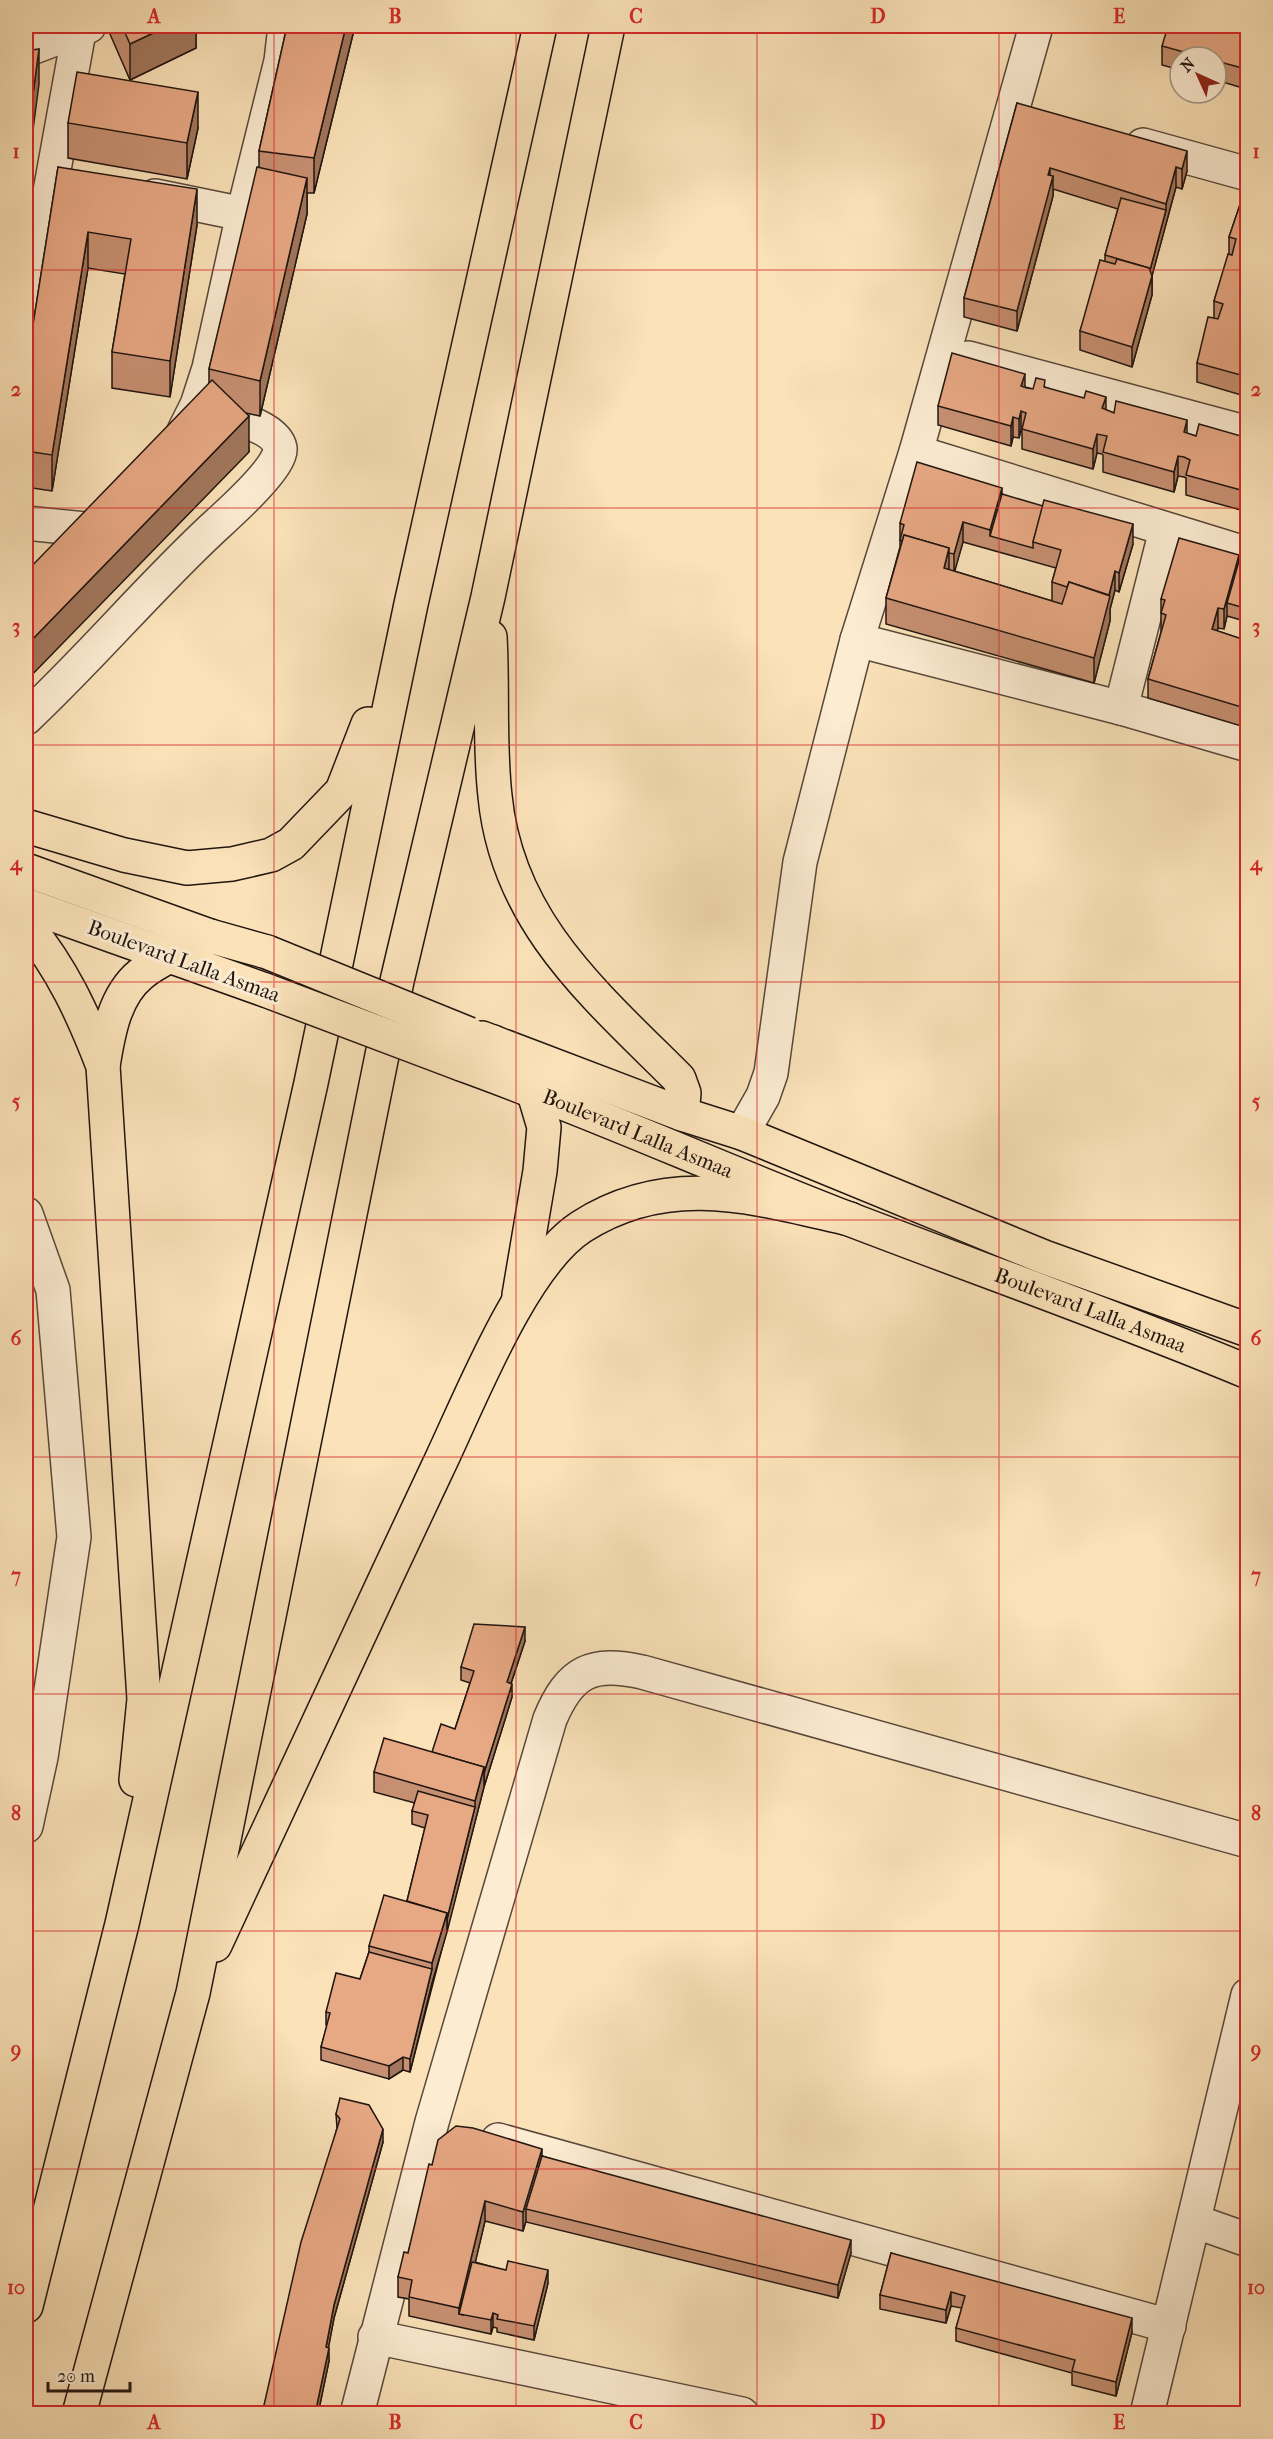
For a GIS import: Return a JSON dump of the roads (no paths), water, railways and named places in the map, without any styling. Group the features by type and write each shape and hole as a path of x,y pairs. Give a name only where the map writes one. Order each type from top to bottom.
{"main road":[{"path":"26,2306 122,1924 311,1083 411,604 540,26"},
{"path":"79,2414 193,1992 397,981 488,597 608,26"},
{"path":"488,597 495,797 511,871 530,911 558,952 585,985 679,1078 684,1093 682,1114 672,1149"},
{"path":"26,826 124,855 187,868 232,864 271,855 291,844 342,790 357,759 411,604"},
{"name":"Boulevard Lalla Asmaa","path":"26,870 210,936 267,952 474,1046 533,1090 672,1149 850,1220 1130,1323 1248,1372"},
{"name":"Boulevard Lalla Asmaa","path":"26,905 265,990 474,1046 742,1133 1044,1257 1248,1330"},
{"path":"26,926 56,963 72,991 103,1066"},
{"path":"122,1924 144,1699 103,1066 109,1030 129,987 140,974 210,936"},
{"path":"518,1300 544,1140 542,1113 533,1090"},
{"path":"193,1992 518,1300 563,1240 613,1210 668,1194 704,1191 762,1199 850,1220"}],"street":[{"path":"163,456 190,422 209,368 243,214 281,61 285,26"},
{"path":"742,1133 763,1096 771,1073 800,862 857,640 916,452 1011,108 1036,26"},
{"path":"26,50 83,27"},
{"path":"26,324 30,271 53,175 83,27"},
{"path":"1011,108 1045,118"},
{"path":"1113,137 1248,174"},
{"path":"53,175 87,182"},
{"path":"131,191 243,214"},
{"path":"945,352 1248,433"},
{"path":"26,718 235,508 278,461 280,449 276,437 197,405"},
{"path":"916,452 1248,554"},
{"path":"60,553 109,508"},
{"path":"26,523 85,530"},
{"path":"1121,708 1166,530"},
{"path":"857,640 1121,708 1248,745"},
{"path":"26,1214 53,1290 74,1537 41,1757 26,1826"},
{"path":"357,2414 375,2337 451,2128 550,1719 559,1698 571,1681 588,1671 617,1666 1248,1841"},
{"path":"1147,2414 1248,1995"},
{"path":"451,2128 1169,2326"},
{"path":"1194,2221 1248,2240"},
{"path":"375,2337 742,2414"}]}
